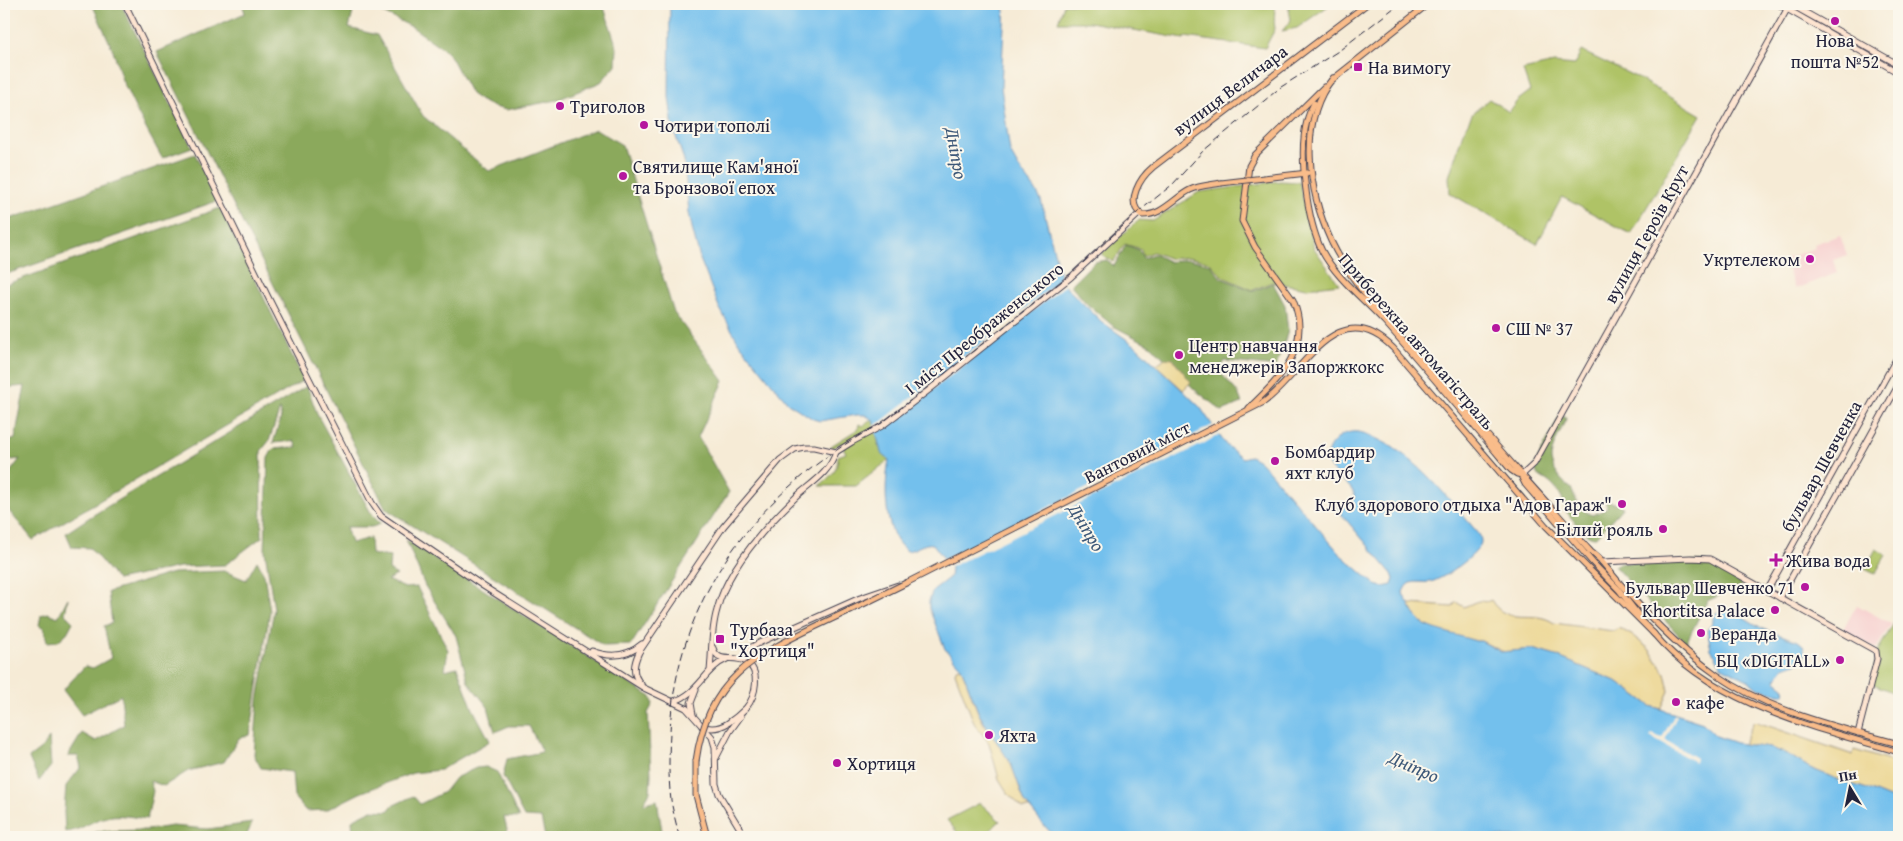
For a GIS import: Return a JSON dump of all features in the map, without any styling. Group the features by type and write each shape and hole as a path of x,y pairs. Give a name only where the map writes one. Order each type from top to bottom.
{"main road":[{"path":"125,4 268,298 372,503 381,516 483,586 644,688 686,708 712,737 715,759 714,776 719,794 745,837"},
{"name":"вулиця Величара","path":"1138,214 1135,206 1137,188 1144,175 1367,4"},
{"path":"1243,414 1272,386 1286,367 1294,353 1300,330 1297,309 1293,300 1249,238 1242,221 1249,166 1255,155 1333,78 1428,4"},
{"path":"1778,4 1789,5 1899,65"},
{"path":"1789,5 1899,73"},
{"name":"вулиця Героїв Крут","path":"1522,475 1534,464 1548,440 1789,5"},
{"path":"1324,92 1333,78"},
{"name":"Прибережна автомагістраль","path":"1324,92 1314,104 1306,121 1304,173 1316,237 1334,270 1398,337 1511,470 1522,475"},
{"name":"Прибережна автомагістраль","path":"1324,92 1314,113 1311,126 1312,175 1322,218 1338,255 1375,305 1522,475 1667,634 1704,666 1720,677 1793,713 1899,744"},
{"path":"1138,214 1151,214 1160,211 1190,190 1221,183 1304,173 1312,175"},
{"name":"I міст Преображенського","path":"835,452 882,426 929,390 1071,277 1138,214"},
{"path":"1243,414 1264,402 1280,389 1316,349 1332,335 1350,330 1368,331 1382,337 1394,348 1546,526 1654,634"},
{"name":"бульвар Шевченка","path":"1767,591 1899,354"},
{"name":"бульвар Шевченка","path":"1780,598 1899,384"},
{"name":"Вантовий міст","path":"707,837 696,795 696,761 702,731 710,711 722,690 743,667 790,639 1243,414"},
{"path":"644,688 638,682 634,667 639,652 723,527 780,460 795,449 814,446 835,452 824,474 797,497 755,543 736,569 724,590 714,621 710,671"},
{"name":"Прибережна автомагістраль","path":"1522,475 1525,484 1593,563 1619,590 1663,645 1688,666 1721,688 1756,705 1793,720 1899,752"},
{"path":"1593,563 1706,558 1713,560 1876,651 1877,659 1856,740"},
{"path":"745,661 750,648 770,638 860,598 908,582"},
{"path":"580,646 594,652 614,656 631,652 644,642"},
{"path":"712,645 716,655 723,658 745,661 755,676 754,690 747,707 730,731 715,759"},
{"path":"1688,666 1693,663 1693,657"},
{"path":"674,701 687,696 710,671 730,658"},
{"path":"1699,674 1698,668 1704,666"},
{"path":"693,716 691,703 698,685"},
{"path":"1746,700 1750,698 1749,692"},
{"path":"1756,705 1756,700 1761,698"},
{"path":"700,724 707,728 718,728 747,707"}],"shaded area":[{"path":"1840,235 1847,255 1833,260 1837,273 1795,289 1784,259 1815,248 1814,244"},
{"path":"1857,605 1891,624 1876,649 1843,629"}],"green space":[{"path":"92,4 121,4 192,147 162,158 122,80 113,50"},
{"path":"242,4 355,4 349,28 377,35 423,116 489,171 596,129 622,145 674,313 724,381 698,437 729,492 631,645 604,646 386,509 157,52 245,13"},
{"path":"361,4 603,4 617,48 616,65 601,82 557,100 506,110 494,107 471,94 451,57 442,48 412,27"},
{"path":"1064,4 1274,4 1275,29 1265,48 1185,37 1184,39 1089,22 1058,22"},
{"path":"1288,4 1331,4 1297,28 1282,31 1291,20"},
{"path":"1581,51 1636,77 1701,115 1631,234 1562,197 1537,244 1450,193 1449,177 1463,132 1473,113 1489,99 1509,112 1517,101 1530,91 1523,70 1554,63 1574,65"},
{"path":"195,154 217,201 4,275 4,221"},
{"path":"1280,181 1299,182 1314,248 1339,284 1307,288 1272,282 1253,290 1223,277 1209,262 1188,257 1171,259 1153,252 1143,256 1141,249 1125,244 1113,262 1101,254 1139,220 1153,221 1199,192"},
{"path":"220,208 304,380 33,540 4,505 4,480 20,459 4,461 4,443 15,439 25,386 4,388 4,285"},
{"path":"1126,245 1139,250 1143,258 1154,254 1170,262 1188,259 1210,264 1221,278 1254,291 1273,283 1285,305 1288,331 1276,367 1225,361 1219,371 1238,393 1242,403 1222,411 1194,389 1152,346 1113,326 1087,304 1071,285 1094,262 1107,260 1114,266"},
{"path":"307,386 318,416 372,515 381,524 372,527 346,527 351,543 370,538 371,554 390,557 389,570 397,575 387,580 405,588 417,587 448,650 445,670 457,667 473,709 490,741 440,770 413,773 360,793 326,810 306,811 294,797 292,772 261,768 254,755 258,700 274,609 265,551 268,458 273,449 297,447 294,441 273,443 281,417 280,409 269,441 261,451 262,537 225,565 180,567 117,580 90,548 72,547 66,533"},
{"path":"1564,416 1566,419 1551,456 1552,464 1561,480 1571,488 1578,504 1584,511 1592,515 1607,507 1605,499 1623,507 1596,537 1588,535 1576,524 1566,511 1558,492 1536,472 1535,464 1559,417"},
{"path":"873,420 879,438 878,445 889,460 856,486 819,486 835,470 838,456 846,453 841,443 833,448 831,446 858,429 859,424 863,426 868,421"},
{"path":"406,540 651,697 653,704 648,713 650,792 643,804 657,800 663,837 545,837 541,818 524,817 503,776 507,759 542,752 529,726 509,726 495,732 488,707 468,682 456,636 425,586"},
{"path":"1876,549 1886,555 1875,574 1865,569"},
{"path":"257,561 264,574 270,611 250,735 239,738 224,762 188,771 164,786 150,781 153,791 147,819 114,816 65,832 66,786 81,767 78,756 68,756 82,733 96,741 124,725 121,695 82,715 63,690 85,666 93,668 111,658 104,626 112,623 108,592 173,573 224,571 246,580"},
{"path":"1705,562 1743,585 1707,601 1686,643 1614,566 1621,563"},
{"path":"68,598 65,614 73,622 67,633 58,641 47,642 44,628 39,625 41,615 48,613 58,617"},
{"path":"1899,615 1899,688 1897,687 1894,693 1871,683 1877,652"},
{"path":"49,738 51,766 39,781 29,758 42,748"},
{"path":"486,767 497,772 519,818 504,817 508,834 477,833 476,837 472,837 473,834 464,834 462,837 354,837 352,820 372,810 388,811 392,806 413,796 420,804 444,792 455,778 476,768"},
{"path":"980,803 1000,821 982,837 961,837 947,820"},
{"path":"252,823 246,837 82,837 99,831 147,830 172,826 208,829"}],"sand":[{"path":"1165,358 1173,359 1191,382 1183,390 1156,365"},
{"path":"1491,600 1498,608 1513,616 1538,617 1554,623 1613,631 1619,628 1633,636 1649,649 1665,673 1669,691 1661,709 1651,706 1618,682 1556,656 1532,649 1504,652 1481,641 1436,631 1417,618 1409,604 1453,607 1456,602 1464,607 1477,601 1486,602"},
{"name":"Яхта","path":"961,667 980,717 1010,762 1029,808 1023,808 1009,795 999,779 989,743 974,723 956,675 957,668"},
{"path":"1754,721 1853,755 1854,750 1899,764 1899,802 1810,768 1787,754 1770,748 1743,745"}],"water":[{"name":"Дніпро","path":"670,4 1005,4 1001,87 1010,152 1041,200 1061,279 1069,290 1102,322 1136,346 1200,407 1226,445 1242,458 1250,456 1261,462 1342,556 1376,585 1383,587 1392,585 1394,579 1392,574 1337,509 1338,504 1352,502 1354,498 1353,492 1327,461 1327,453 1332,444 1341,436 1350,432 1364,433 1389,445 1418,467 1443,492 1480,537 1479,547 1468,559 1451,572 1436,580 1412,582 1406,587 1403,592 1404,596 1417,618 1425,625 1481,641 1501,652 1532,649 1556,656 1618,682 1651,706 1703,723 1716,736 1736,743 1770,748 1787,754 1810,768 1899,802 1899,837 1055,837 1025,802 1011,764 979,714 961,667 945,649 929,608 929,601 933,590 950,577 951,568 933,544 926,544 907,551 899,544 893,534 889,522 886,496 889,460 881,453 873,420 865,415 856,415 820,421 813,419 788,403 739,343 719,307 700,259 693,232 689,213 684,160 673,128 669,97"},
{"path":"1725,609 1732,610 1763,629 1798,641 1803,645 1805,653 1802,661 1784,667 1775,680 1785,688 1784,694 1757,688 1748,680 1722,667 1711,649 1707,630 1713,623 1713,618 1716,614"}],"pier":[{"path":"1063,278 1067,284 887,426 875,433 873,426 882,421"},
{"path":"1215,424 1222,433 1203,444 948,568 943,560"},
{"path":"1675,714 1677,716 1665,740 1696,758 1695,762 1650,737 1652,734 1662,738"}],"railway":[{"path":"679,837 671,800 669,775 670,732 676,681 689,634 708,590 733,549 764,512 799,478 839,449 882,423 1071,274 1137,213 1173,184 1203,151 1281,87 1340,50 1399,4"}],"place":[{"name":"Нова пошта №52","path":"1835,21"},
{"name":"На вимогу","path":"1358,67"},
{"name":"Триголов","path":"560,106"},
{"name":"Чотири тополі","path":"644,125"},
{"name":"Святилище Кам'яної та Бронзової епох","path":"623,176"},
{"name":"Укртелеком","path":"1810,259"},
{"name":"СШ № 37","path":"1496,328"},
{"name":"Центр навчання менеджерів Запоржкокс","path":"1179,355"},
{"name":"Бомбардир яхт клуб","path":"1275,461"},
{"name":"Клуб здорового отдыха \"Адов Гараж\"","path":"1622,504"},
{"name":"Білий рояль","path":"1663,529"},
{"name":"Жива вода","path":"1776,560"},
{"name":"Бульвар Шевченко 71","path":"1805,587"},
{"name":"Khortitsa Palace","path":"1775,610"},
{"name":"Веранда","path":"1701,633"},
{"name":"Турбаза \"Хортиця\"","path":"720,639"},
{"name":"БЦ «DIGITALL»","path":"1840,660"},
{"name":"кафе","path":"1676,702"},
{"name":"Яхта","path":"989,735"},
{"name":"Хортиця","path":"837,763"}]}
